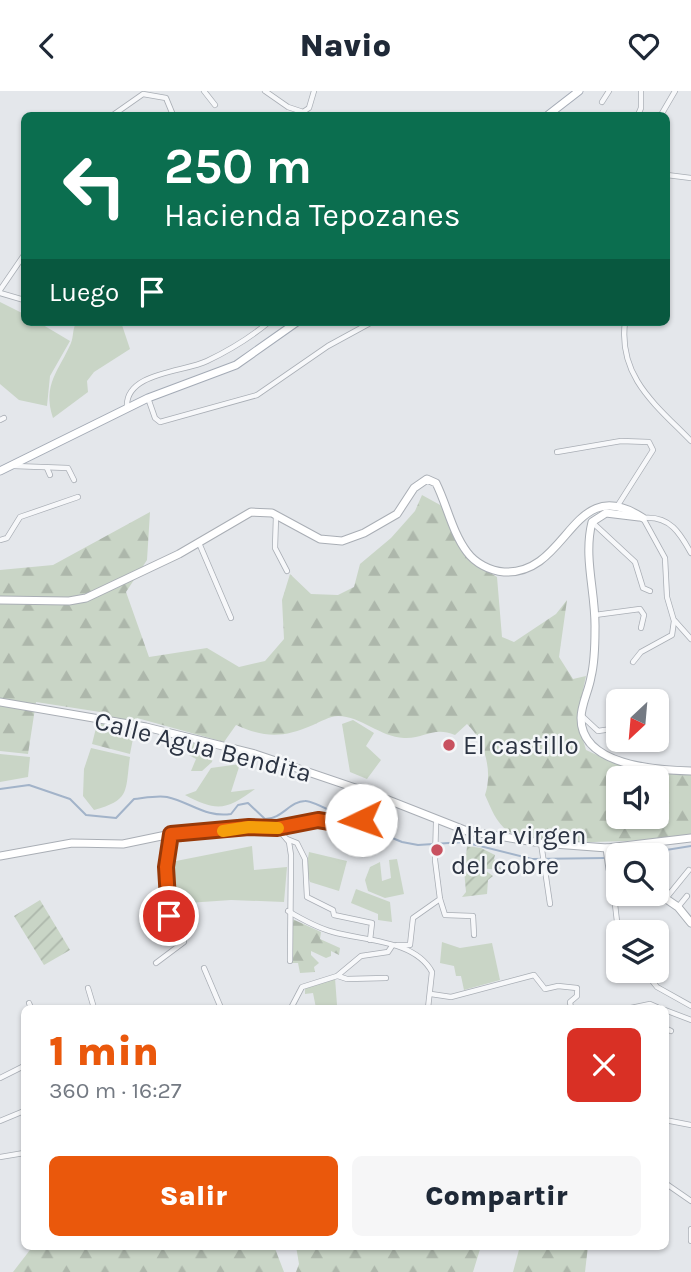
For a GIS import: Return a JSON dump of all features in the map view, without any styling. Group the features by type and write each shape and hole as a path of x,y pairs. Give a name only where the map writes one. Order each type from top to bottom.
{"main road":[{"path":"552,112 579,91"},
{"path":"5,471 127,407 236,365 291,326"},
{"path":"0,600 86,599 199,544 251,512 276,515 320,539 342,541 390,519 419,482 432,479 441,492 459,539 469,555 489,569 509,572 537,566 582,516 606,505 618,505 643,517"},
{"path":"643,517 606,513 592,522 589,571 595,615 592,675 581,715 587,740 602,753 627,763 691,771"},
{"name":"Calle Agua Bendita","path":"0,702 146,727 255,754 373,794 464,830 541,843 606,848"},
{"path":"0,856 38,847 72,843 123,844 171,834 249,827 277,828 318,820 355,823 373,794"},
{"name":"Calle Agua Bendita","path":"649,843 691,838"},
{"path":"669,899 691,922"}],"street":[{"path":"204,91 215,105"},
{"path":"265,91 303,112 308,110 314,91"},
{"path":"603,102 609,91"},
{"path":"639,112 641,91"},
{"path":"663,112 675,91"},
{"path":"117,112 142,93 166,98 172,112"},
{"path":"670,175 691,178"},
{"path":"21,260 0,291 21,299"},
{"path":"127,407 127,399 134,388 145,380 205,362 263,326"},
{"path":"148,398 155,418 160,422 246,400 261,393 328,346 365,326"},
{"path":"625,326 623,347 635,380 691,442"},
{"path":"557,452 621,441 649,442 653,450 618,505"},
{"path":"47,468 50,475"},
{"path":"5,471 68,468 74,480"},
{"path":"0,540 7,538 20,517 78,497"},
{"path":"276,515 275,548 287,571"},
{"path":"633,662 641,652 672,635 674,621 667,597 664,558 643,517 653,517 673,526 691,553"},
{"path":"592,522 635,562 643,588 650,591"},
{"path":"199,544 231,618"},
{"path":"595,615 640,610 644,615 641,628"},
{"path":"674,621 691,639"},
{"path":"581,715 598,731 606,730"},
{"path":"436,823 435,844 440,898 445,915 473,916 474,935"},
{"path":"277,828 287,839 297,843 305,859 307,897 333,910 334,915 372,923 370,940"},
{"path":"156,963 184,942 169,916 167,902 166,867 171,834"},
{"path":"287,839 291,855 290,961"},
{"path":"541,843 550,905"},
{"path":"669,895 689,870"},
{"path":"678,907 687,896"},
{"path":"293,1005 302,987 337,975 361,956 388,952 393,946 410,945 413,918 440,898"},
{"path":"289,911 331,932 409,952 429,967 433,978 429,1005"},
{"path":"204,968 220,1005"},
{"path":"337,975 347,979 386,978"},
{"path":"431,994 451,996 534,975 545,989 558,986 577,988 577,996 570,1002 570,1005"},
{"path":"653,983 691,1006"},
{"path":"88,989 93,1005"},
{"path":"669,1012 691,1020"},
{"path":"0,1078 21,1068"},
{"path":"0,1121 21,1112"},
{"path":"669,1121 691,1125"},
{"path":"0,1157 21,1154"},
{"path":"669,1186 691,1201"},
{"path":"691,1229 691,1241"}],"green space":[{"path":"0,302 21,312 21,326 45,326 70,341 50,376 47,406 19,400 0,384"},
{"path":"122,326 130,349 94,372 87,381 88,392 53,418 49,396 53,378 71,343 74,327"},
{"path":"422,495 442,506 468,555 497,577 502,637 514,642 556,614 567,600 559,657 573,679 586,676 577,719 586,750 627,766 606,766 606,829 669,829 669,771 691,774 691,834 626,841 568,842 522,837 508,831 497,820 485,795 488,777 486,757 479,739 467,724 455,735 435,732 404,738 387,734 355,719 338,716 302,729 274,735 236,725 224,742 137,718 130,754 92,744 100,712 36,702 28,754 0,751 0,570 53,565 150,512 147,560 126,592 149,657 207,648 239,667 265,661 284,639 282,600 290,574 311,594 338,595 354,587 360,564 391,538 415,511"},
{"path":"353,720 374,733 366,746 381,760 367,779 350,772 342,724"},
{"path":"187,742 214,748 212,762 202,771 191,771 196,759 189,755"},
{"path":"91,748 130,757 124,793 115,802 94,810 83,796 84,769"},
{"path":"0,754 30,757 28,777 0,782"},
{"path":"240,764 231,792 255,789 237,801 229,805 214,806 185,795 196,791 211,768"},
{"path":"252,846 254,870 287,867 284,902 231,900 173,904 170,900 167,876 170,859 176,861"},
{"path":"467,846 481,848 495,855 494,859 502,870 465,867"},
{"path":"309,852 347,861 339,891 310,882 306,870"},
{"path":"397,859 404,894 385,898 368,891 365,880 370,867 380,862 382,881 391,878 389,860"},
{"path":"482,868 493,876 488,880 487,894 462,897 466,892 464,870"},
{"path":"356,889 390,902 392,922 378,920 378,914 351,903"},
{"path":"40,900 70,950 44,965 14,916"},
{"path":"290,918 321,932 320,939 340,948 339,955 331,951 331,956 326,958 311,951 311,955 319,963 314,967 315,972 300,973 298,963 291,963"},
{"path":"442,942 460,948 492,943 500,980 464,990 461,976 456,976 454,966 440,963"},
{"path":"335,978 337,1005 315,1005 313,993 305,994 305,988"},
{"path":"30,1250 276,1250 284,1272 13,1272"},
{"path":"297,1250 480,1250 473,1272 296,1272 299,1264"},
{"path":"519,1250 588,1250 585,1272 513,1272"}],"waterway":[{"path":"0,789 29,785 70,799 86,815 116,818 134,799 159,796 222,815 231,814 238,805 248,803 265,819 276,816 295,804 309,801 352,821"},
{"path":"356,823 402,842 418,845 464,842 532,859 606,858"},
{"path":"669,850 691,846"}],"slow traffic":[{"path":"223,831 249,827 278,828"}],"place":[{"name":"El castillo","path":"449,745"},
{"name":"Altar virgen del cobre","path":"437,850"}],"route":[{"path":"169,916 166,867 172,842 171,834 200,834 249,827 277,828 318,820 348,825 361,820"}]}
